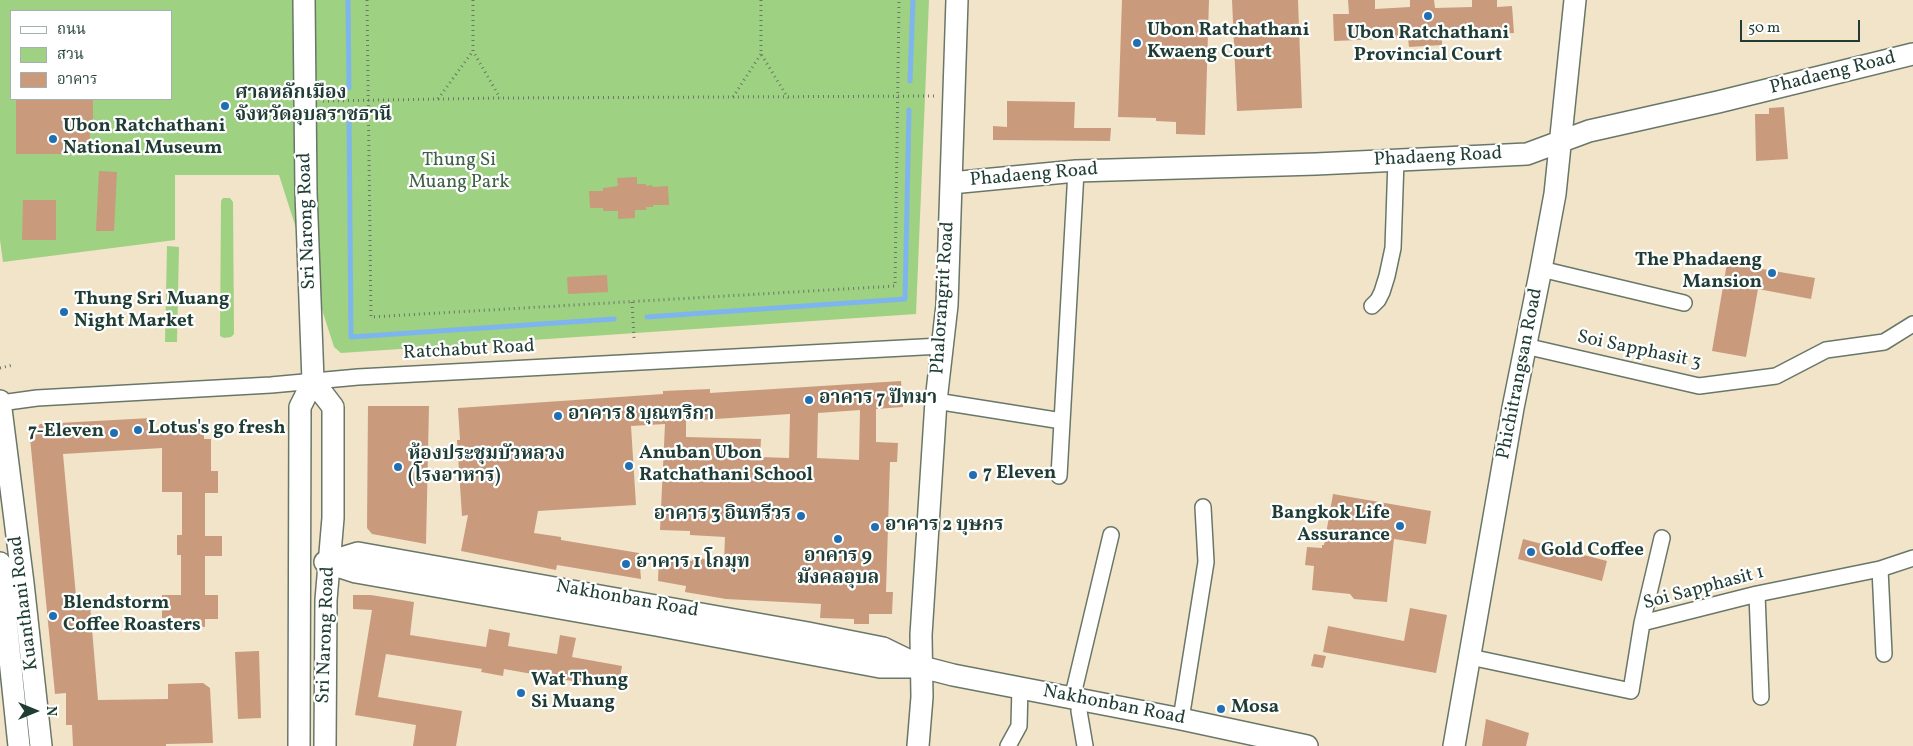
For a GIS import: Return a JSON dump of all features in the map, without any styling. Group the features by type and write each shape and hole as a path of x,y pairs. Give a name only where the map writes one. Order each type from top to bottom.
{"street":[{"name":"Sri Narong Road","path":"299,746 300,407 313,381 304,101 304,0"},
{"name":"Phalorangrit Road","path":"918,746 922,698 921,635 936,401 941,346 948,305 957,0"},
{"name":"Phichitrangsan Road","path":"1454,746 1513,408 1554,194 1575,0"},
{"name":"Phadaeng Road","path":"951,183 1076,171 1316,164 1527,154 1589,131 1718,102 1913,54"},
{"path":"1372,306 1382,292 1392,248 1396,160"},
{"path":"1059,476 1076,171"},
{"path":"1541,269 1684,302"},
{"name":"Soi Sapphasit 3","path":"1525,346 1699,386 1776,376 1826,350 1884,342 1913,324"},
{"name":"Ratchabut Road","path":"0,402 37,398 313,381 941,346"},
{"name":"Sri Narong Road","path":"313,381 333,407 333,518 326,600 325,746"},
{"path":"936,401 1062,421"},
{"name":"Kuanthani Road","path":"0,402 9,586 40,746"},
{"path":"1181,719 1206,562 1203,507"},
{"path":"1085,746 1076,699 1111,535"},
{"path":"1642,623 1662,538"},
{"name":"Soi Sapphasit 1","path":"1470,657 1631,691 1642,623 1757,594 1880,569 1913,558"},
{"name":"Nakhonban Road","path":"300,560 329,562 356,572 659,615 880,667 922,667 953,675 1181,719 1307,746"},
{"path":"0,563 9,586 19,746"},
{"path":"1880,569 1884,654"},
{"path":"1757,594 1762,697"},
{"path":"1008,746 1019,726 1020,687"}],"path":[{"path":"367,0 371,317 895,286 899,0"},
{"path":"473,0 472,51 500,98"},
{"path":"761,0 761,54 788,98"},
{"path":"437,99 472,51"},
{"path":"733,97 761,54"},
{"path":"304,101 500,98 898,98 955,96"},
{"path":"632,302 634,338"},
{"path":"0,368 14,365"}],"green space":[{"name":"Thung Si Muang Park","path":"0,0 929,0 916,314 341,353 334,347 279,175 175,175 175,240 3,262 0,240"},
{"path":"223,198 230,198 233,202 234,334 231,337 224,338 220,336 221,201"},
{"path":"167,246 179,247 177,342 165,342"}],"building":[{"path":"1122,0 1209,0 1205,135 1176,134 1176,122 1156,121 1156,118 1118,117"},
{"path":"1232,0 1298,0 1302,108 1237,111"},
{"name":"Ubon Ratchathani Provincial Court","path":"1348,0 1375,0 1375,9 1410,7 1410,0 1434,0 1435,8 1472,7 1472,0 1497,0 1497,7 1512,6 1514,33 1442,36 1442,45 1409,47 1408,38 1334,41 1333,14 1349,14"},
{"name":"Ubon Ratchathani National Museum","path":"16,100 93,100 93,123 90,123 90,154 16,154"},
{"path":"1007,101 1075,102 1074,128 1111,128 1110,141 993,140 993,126 1007,127"},
{"path":"1784,107 1788,159 1756,161 1755,114 1769,114 1769,108"},
{"path":"99,171 117,172 114,231 96,231"},
{"path":"637,177 637,184 652,185 653,187 668,186 669,205 653,205 653,207 646,207 646,210 635,210 635,218 618,219 618,211 603,211 603,208 590,208 589,191 603,191 603,188 618,186 617,178"},
{"path":"23,200 56,200 56,240 22,240"},
{"path":"1727,263 1815,278 1811,299 1758,289 1746,357 1712,351"},
{"path":"607,275 608,292 568,294 567,277"},
{"name":"Anuban Ubon Ratchathani School","path":"901,381 903,407 876,409 876,442 898,443 897,462 890,462 886,592 893,592 892,614 869,614 869,624 854,624 854,619 820,618 821,604 726,599 685,592 686,586 658,581 659,556 692,561 693,557 724,562 725,537 690,535 690,531 660,530 665,424 631,426 636,505 538,511 534,533 561,537 561,540 639,553 641,579 557,565 556,570 461,551 468,515 462,516 457,440 460,440 458,408 663,394 663,391 710,389 710,393","holes":["860,410 859,460 817,458 818,413","790,414 789,458 760,457 761,439 686,437 686,421"]},
{"name":"ห้องประชุมบัวหลวง (โรงอาหาร)","path":"368,406 429,406 426,544 372,534 367,528"},
{"path":"151,418 152,432 190,432 190,428 204,428 204,439 211,439 211,471 218,471 218,493 205,493 205,536 222,536 222,556 205,556 205,595 218,595 218,619 205,619 205,627 181,627 181,618 162,618 162,595 181,595 181,555 177,555 177,535 182,535 182,492 162,492 162,448 63,454 77,607 90,605 98,700 168,699 168,684 203,683 210,688 213,743 166,744 166,746 73,746 72,725 66,725 66,693 55,694 30,438 40,424"},
{"path":"1333,494 1431,511 1426,544 1394,539 1387,602 1354,599 1350,594 1312,590 1314,566 1305,565 1307,547 1322,548 1322,545 1324,545"},
{"path":"1523,539 1607,561 1602,581 1518,559"},
{"path":"353,595 371,595 414,602 410,635 486,647 489,629 510,633 508,646 557,654 560,635 576,638 572,657 622,666 618,689 504,669 503,676 481,672 482,669 386,654 378,697 462,711 456,746 413,746 416,725 355,715 372,610 353,609"},
{"path":"1410,608 1447,615 1436,673 1323,652 1328,626 1404,641"},
{"path":"259,651 261,718 238,719 235,652"},
{"path":"1314,654 1326,656 1323,668 1311,666"},
{"path":"1486,719 1529,733 1526,746 1482,746"}],"waterway":[{"path":"348,0 349,88"},
{"path":"910,81 913,0"},
{"path":"647,317 905,299 909,110"},
{"path":"349,116 351,337 614,319"}],"place":[{"name":"Ubon Ratchathani Provincial Court","path":"1428,16"},
{"name":"Ubon Ratchathani Kwaeng Court","path":"1137,43"},
{"name":"ศาลหลักเมือง จังหวัดอุบลราชธานี","path":"225,106"},
{"name":"Ubon Ratchathani National Museum","path":"53,139"},
{"name":"The Phadaeng Mansion","path":"1772,273"},
{"name":"Thung Sri Muang Night Market","path":"64,312"},
{"name":"อาคาร 7 ปัทมา","path":"809,400"},
{"name":"อาคาร 8 บุณฑริกา","path":"558,416"},
{"name":"Lotus's go fresh","path":"138,430"},
{"name":"7-Eleven","path":"114,433"},
{"name":"Anuban Ubon Ratchathani School","path":"629,466"},
{"name":"ห้องประชุมบัวหลวง (โรงอาหาร)","path":"398,467"},
{"name":"7 Eleven","path":"973,475"},
{"name":"อาคาร 3 อินทรีวร","path":"801,516"},
{"name":"Bangkok Life Assurance","path":"1400,526"},
{"name":"อาคาร 2 บุษกร","path":"875,527"},
{"name":"อาคาร 9 มังคลอุบล","path":"838,539"},
{"name":"Gold Coffee","path":"1531,552"},
{"name":"อาคาร 1 โกมุท","path":"626,564"},
{"name":"Blendstorm Coffee Roasters","path":"53,616"},
{"name":"Wat Thung Si Muang","path":"521,693"},
{"name":"Mosa","path":"1221,709"}]}
